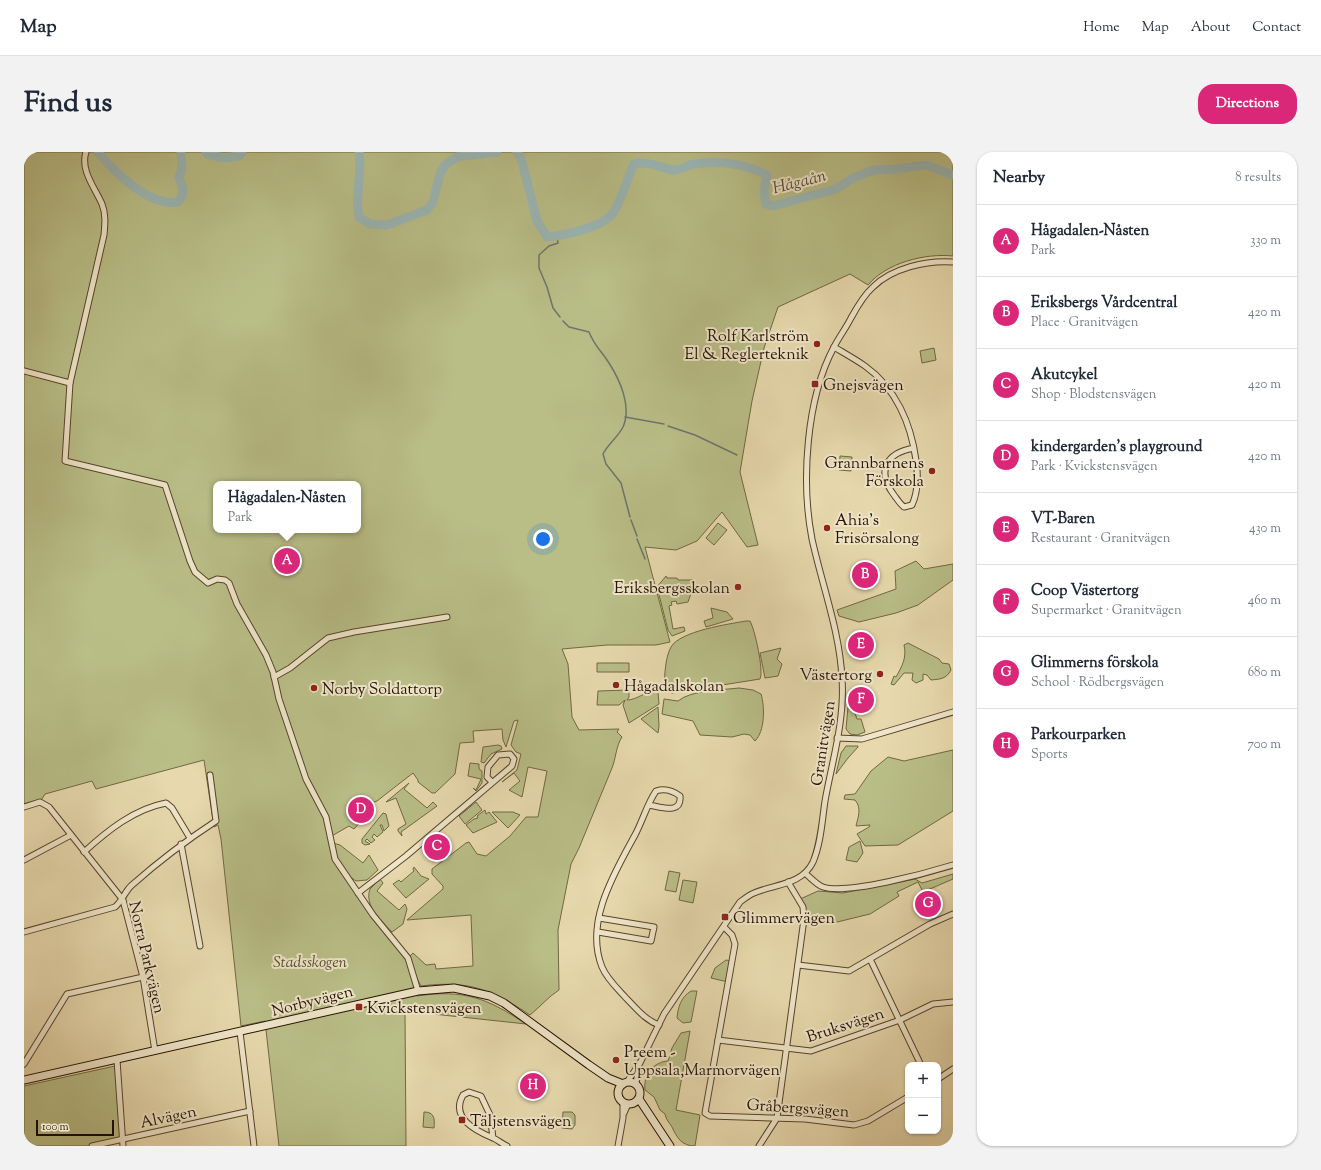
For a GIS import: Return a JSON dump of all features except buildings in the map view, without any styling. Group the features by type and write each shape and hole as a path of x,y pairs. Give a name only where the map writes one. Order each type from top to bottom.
{"street":[{"path":"86,152 85,157 87,171 102,205 105,223 104,235 70,383 65,462 165,485 195,572 208,583 217,579 225,580 229,583 237,604 266,655 306,779 326,817 336,859 373,915 408,958 418,991"},
{"name":"Granitvägen","path":"806,874 815,857 837,738 841,712 842,673 838,644 812,536 806,473 812,413 824,371 834,347 866,296 880,280 917,266 943,261 953,262"},
{"path":"834,347 865,366 884,383 906,419 914,448 917,483 912,505 904,507 887,486 885,480 885,470 890,459 896,454 904,450 914,448"},
{"path":"24,371 70,383"},
{"path":"274,678 290,668 328,638 342,634 447,617"},
{"path":"837,738 862,739 953,712"},
{"path":"358,893 406,856 512,766 514,760 510,754 498,755 488,767 487,777 492,782"},
{"path":"24,932 115,907 123,900 130,887 181,844 216,821 210,776"},
{"path":"649,805 673,809 677,808 680,804 680,796 669,790 656,790 649,805 643,820 611,877 599,918 598,932 600,958 607,976 648,1020 658,1025"},
{"name":"Norra Parkvägen","path":"24,807 40,802 49,808 123,900 143,977 155,1051"},
{"path":"84,852 105,832 156,805 166,803 172,808 190,838"},
{"path":"24,860 71,835"},
{"path":"181,844 200,946"},
{"path":"623,1085 640,1063 658,1025 740,902 752,894 788,882 806,874 822,887 837,889 916,876 953,865"},
{"path":"759,1146 777,1118 804,919 803,907 788,882"},
{"path":"798,965 849,971 930,924 953,914"},
{"path":"598,932 651,941 654,927 599,918"},
{"path":"718,1040 735,944 732,935 724,927"},
{"path":"870,959 920,1062"},
{"path":"24,1064 67,994 143,977"},
{"name":"Norbyvägen","path":"24,1080 240,1032 377,999 418,991 454,988 490,996 528,1019 608,1078 623,1085 619,1098 631,1102"},
{"name":"Bruksvägen","path":"718,1040 811,1051 900,1020 933,1004 953,1002"},
{"path":"240,1032 254,1146"},
{"name":"Gråbergsvägen","path":"718,1040 705,1113 710,1116 777,1118 854,1125 868,1121 906,1098"},
{"path":"117,1060 124,1146"},
{"path":"618,1146 623,1118 631,1102 640,1090 636,1083 640,1063"},
{"path":"941,1077 953,1069"},
{"path":"623,1085 636,1083"},
{"path":"493,1138 490,1115 481,1096 469,1092 462,1095 459,1106 462,1118 470,1127 506,1146"},
{"path":"631,1102 648,1114 670,1146"},
{"name":"Alvägen","path":"92,1146 250,1111"}],"green space":[{"name":"Stadsskogen","path":"24,152 953,152 953,256 930,256 895,265 876,277 868,285 850,274 778,307 764,348 752,401 740,472 758,545 747,547 722,512 697,541 676,550 645,547 670,642 656,645 607,645 562,649 568,664 572,717 579,730 619,729 617,732 622,737 618,744 612,768 571,864 558,930 559,990 530,1015 503,999 478,988 452,984 421,986 412,969 417,996 448,994 474,998 499,1008 526,1024 405,1011 406,1146 279,1146 265,1021 241,1026 221,839 218,825 214,827 204,760 96,789 92,781 45,794 40,802 24,807","holes":["518,720 511,745 516,752 521,754 517,770 502,782 514,773 520,781 509,790 522,797 528,767 547,771 538,817 526,817 510,836 486,856 477,854 469,842 432,869 432,874 443,886 443,889 407,920 471,915 473,966 436,969 435,964 426,965 413,953 408,958 342,870 330,837 349,826 354,829 374,807 371,803 377,801 413,773 418,782 432,793 435,793 455,774 460,743 474,742 473,731 502,729 503,740 506,747 514,721"]},
{"path":"934,348 936,360 922,363 920,351"},
{"path":"840,456 852,457 851,471 839,470"},
{"path":"718,523 727,530 714,545 706,538"},
{"path":"916,561 924,569 953,564 953,580 918,605 896,613 859,622 839,616 837,610 896,589 895,571"},
{"path":"666,576 667,578 677,578 678,580 693,580 694,585 688,602 677,604 676,601 671,602 672,605 669,606 673,629 684,627 685,631 672,636 668,630 657,587"},
{"path":"711,608 727,612 733,619 706,627 704,621 713,618"},
{"path":"750,621 756,641 761,668 760,679 672,693 665,690 664,686 668,656 671,647 676,641 706,629"},
{"path":"908,643 939,659 942,663 949,664 951,670 949,673 943,678 931,680 927,675 923,674 923,680 916,683 912,680 913,673 904,673 894,685 891,684 894,676 896,677 902,665 905,654 904,645"},
{"path":"781,648 777,659 782,664 778,676 765,678 760,653"},
{"path":"597,663 629,663 629,672 597,672"},
{"path":"739,688 753,690 761,694 763,719 761,731 755,741 750,735 744,734 732,737 700,735 693,721 662,714 664,699 678,701 684,697 699,693"},
{"path":"629,690 629,697 627,700 631,700 649,692 658,692 659,704 629,723 623,705 625,700 619,705 597,705 598,691"},
{"path":"852,705 857,719 861,719 865,732 857,735 850,734 846,729 848,707"},
{"path":"658,707 659,726 658,733 641,719"},
{"path":"501,746 502,749 491,754 484,763 481,762 483,747"},
{"path":"846,746 858,747 836,774 841,753"},
{"path":"953,750 953,811 898,845 865,846 857,834 870,825 856,826 859,813 857,803 855,800 844,799 845,795 855,794 871,771 888,757 904,761"},
{"path":"470,763 479,764 479,769 482,771 482,783 476,791 473,788 476,790 481,779 468,776"},
{"path":"409,783 404,789 427,808 433,802 437,806 401,832 402,836 398,829 406,824 396,798 386,802"},
{"path":"476,802 482,810 465,824 459,816"},
{"path":"485,810 486,814 489,812 497,822 473,833 466,825 478,818 477,816"},
{"path":"492,812 513,812 520,815 508,828"},
{"path":"383,813 386,814 389,826 384,831 382,825 380,825 383,832 377,837 374,834 372,837 375,840 371,843 367,839 365,841 370,844 365,845 362,843 362,839"},
{"path":"860,841 863,853 857,862 846,860 849,847"},
{"path":"333,843 340,845 363,863 369,855 378,870 367,880 356,881 351,878 341,865"},
{"path":"414,867 421,876 429,879 406,898 393,884 399,880 401,882 414,871"},
{"path":"669,871 680,873 676,892 665,890"},
{"path":"953,874 953,879 923,892 918,882 897,892 899,896 870,914 833,923 804,919 803,907 798,900 818,891 843,893 915,879 922,883"},
{"path":"380,879 383,883 377,891 399,910 405,904 407,909 403,924 392,932 379,918 371,907 369,901 370,889"},
{"path":"683,880 697,882 693,903 679,900"},
{"path":"726,960 732,961 728,982 711,978 715,968"},
{"path":"691,991 697,991 691,1022 683,1023 677,1018 678,1010 682,999"},
{"path":"690,1031 676,1110 700,1115 695,1146 687,1145 680,1141 665,1114 660,1110 654,1097 645,1090 646,1079 650,1070 658,1064 668,1061 672,1048 681,1033"},
{"path":"115,1066 123,1139 92,1146 24,1146 24,1086"},
{"path":"424,1112 432,1114 434,1128 423,1127"},
{"path":"563,1112 572,1112 575,1115 575,1125 572,1129 562,1128"}],"waterway":[{"name":"Hågaån","path":"98,152 123,178 134,187 145,194 167,202 178,202 182,196 183,189 179,177 182,169 181,152"},
{"name":"Hågaån","path":"206,152 207,154 224,158 239,156 242,152"},
{"name":"Hågaån","path":"359,152 360,169 357,201 359,217 370,224 387,225 427,210 433,202 440,174 445,165 457,157 497,152"},
{"name":"Hågaån","path":"517,152 521,158 537,221 547,237 563,235 592,227 608,218 616,209 634,164 639,163 673,170 678,170 694,164 713,162 750,168 767,175 764,191 766,204 773,206 836,189 853,178 874,170 897,169 926,165 953,175"},
{"path":"557,236 558,243 549,246 539,255 539,268 547,287 553,308 560,317"},
{"path":"563,321 569,327 589,332 621,385 624,394 626,411 623,427 603,454 606,464 621,483 630,517"},
{"path":"625,417 664,424"},
{"path":"668,426 695,435 737,455"},
{"path":"631,520 637,536"},
{"path":"637,539 645,559"}],"place":[{"name":"Rolf Karlström El & Reglerteknik","path":"817,344"},
{"name":"Gnejsvägen","path":"815,384"},
{"name":"Grannbarnens Förskola","path":"932,471"},
{"name":"Ahia's Frisörsalong","path":"827,528"},
{"name":"Hågadalen-Nåsten","path":"287,561"},
{"name":"Eriksbergs Vårdcentral","path":"865,575"},
{"name":"Eriksbergsskolan","path":"738,587"},
{"name":"VT-Baren","path":"861,645"},
{"name":"Västertorg","path":"880,674"},
{"name":"Hågadalskolan","path":"616,685"},
{"name":"Norby Soldattorp","path":"314,688"},
{"name":"Coop Västertorg","path":"861,700"},
{"name":"kindergarden's playground","path":"361,810"},
{"name":"Akutcykel","path":"437,847"},
{"name":"Glimmerns förskola","path":"928,904"},
{"name":"Glimmervägen","path":"725,917"},
{"name":"Kvickstensvägen","path":"359,1007"},
{"name":"Preem - Uppsala,Marmorvägen","path":"616,1060"},
{"name":"Parkourparken","path":"533,1086"},
{"name":"Täljstensvägen","path":"462,1120"}]}
